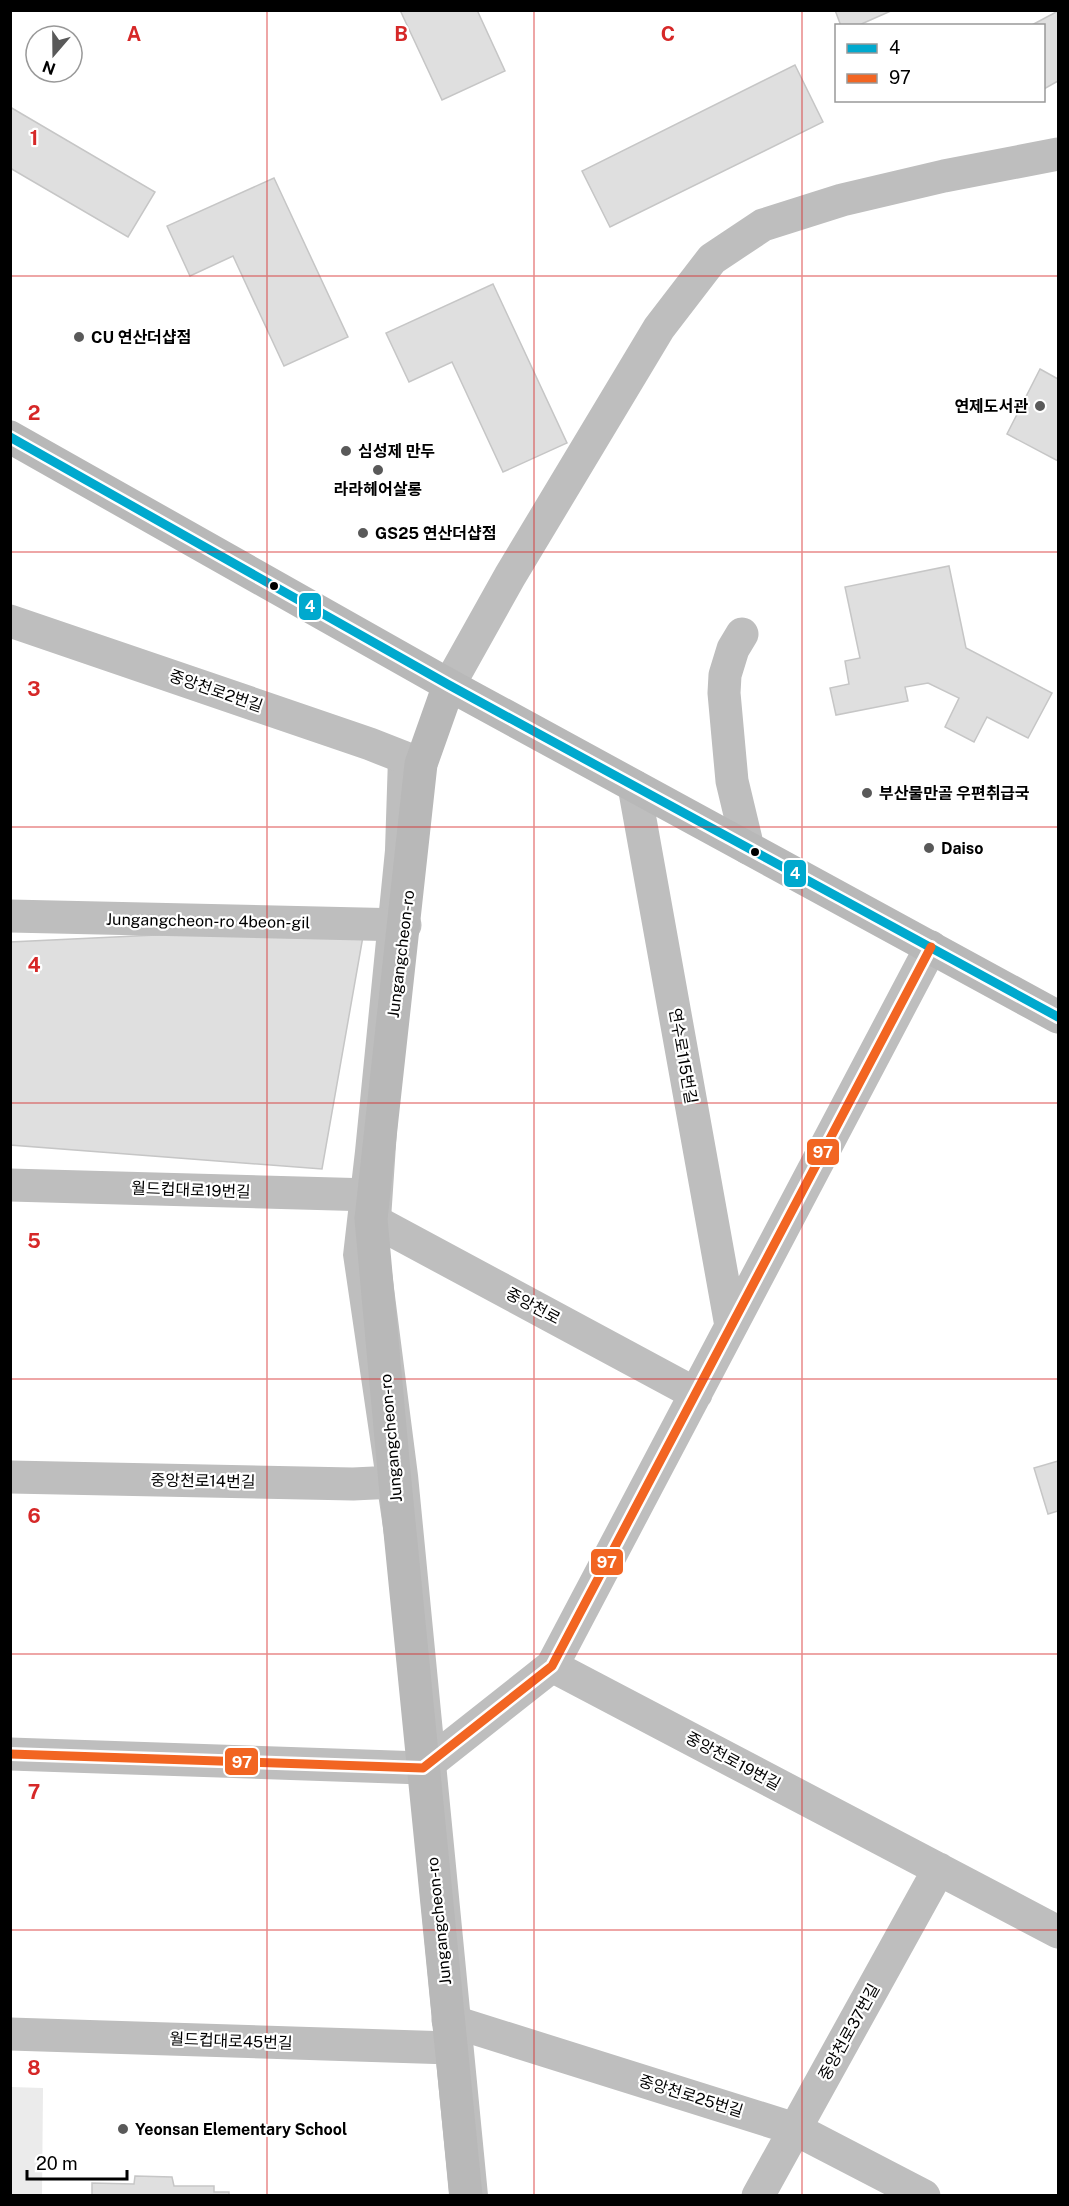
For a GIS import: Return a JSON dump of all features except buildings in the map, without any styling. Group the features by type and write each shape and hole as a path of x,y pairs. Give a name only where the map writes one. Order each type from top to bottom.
{"street":[{"path":"449,685 510,576 658,328 712,259 763,225 842,200 944,176 1059,154"},
{"path":"10,437 449,685 1059,1017"},
{"name":"중앙천로2번길","path":"10,621 370,744 421,764"},
{"path":"742,634 733,649 725,675 724,693 732,781 748,848"},
{"name":"Jungangcheon-ro","path":"449,685 421,764 372,1207 394,1482 466,2196"},
{"name":"연수로115번길","path":"634,786 731,1326"},
{"name":"Jungangcheon-ro 4beon-gil","path":"10,916 405,925"},
{"path":"10,1754 423,1768 552,1666 931,948"},
{"name":"월드컵대로19번길","path":"10,1185 372,1207"},
{"name":"중앙천로","path":"372,1207 696,1394"},
{"name":"중앙천로14번길","path":"10,1478 353,1484 394,1482"},
{"name":"중앙천로19번길","path":"552,1666 1059,1932"},
{"name":"중앙천로37번길","path":"758,2196 939,1869"},
{"name":"월드컵대로45번길","path":"10,2034 450,2034"},
{"name":"중앙천로25번길","path":"450,2034 795,2129 924,2196"}],"shaded area":[{"path":"388,758 432,759 409,953 389,1249 418,1475 488,2195 449,2195 388,1562 343,1255 385,850"},
{"path":"11,2087 43,2088 42,2195 11,2195"}],"transit line":[{"name":"4","path":"10,437 449,685 1058,1017"},
{"name":"97","path":"10,1754 423,1768 552,1666 931,947"}],"place":[{"name":"CU 연산더샵점","path":"79,337"},
{"name":"연제도서관","path":"1040,406"},
{"name":"심성제 만두","path":"346,451"},
{"name":"라라헤어살롱","path":"378,470"},
{"name":"GS25 연산더샵점","path":"363,533"},
{"name":"부산물만골 우편취급국","path":"867,793"},
{"name":"Daiso","path":"929,848"},
{"name":"Yeonsan Elementary School","path":"123,2129"}]}
